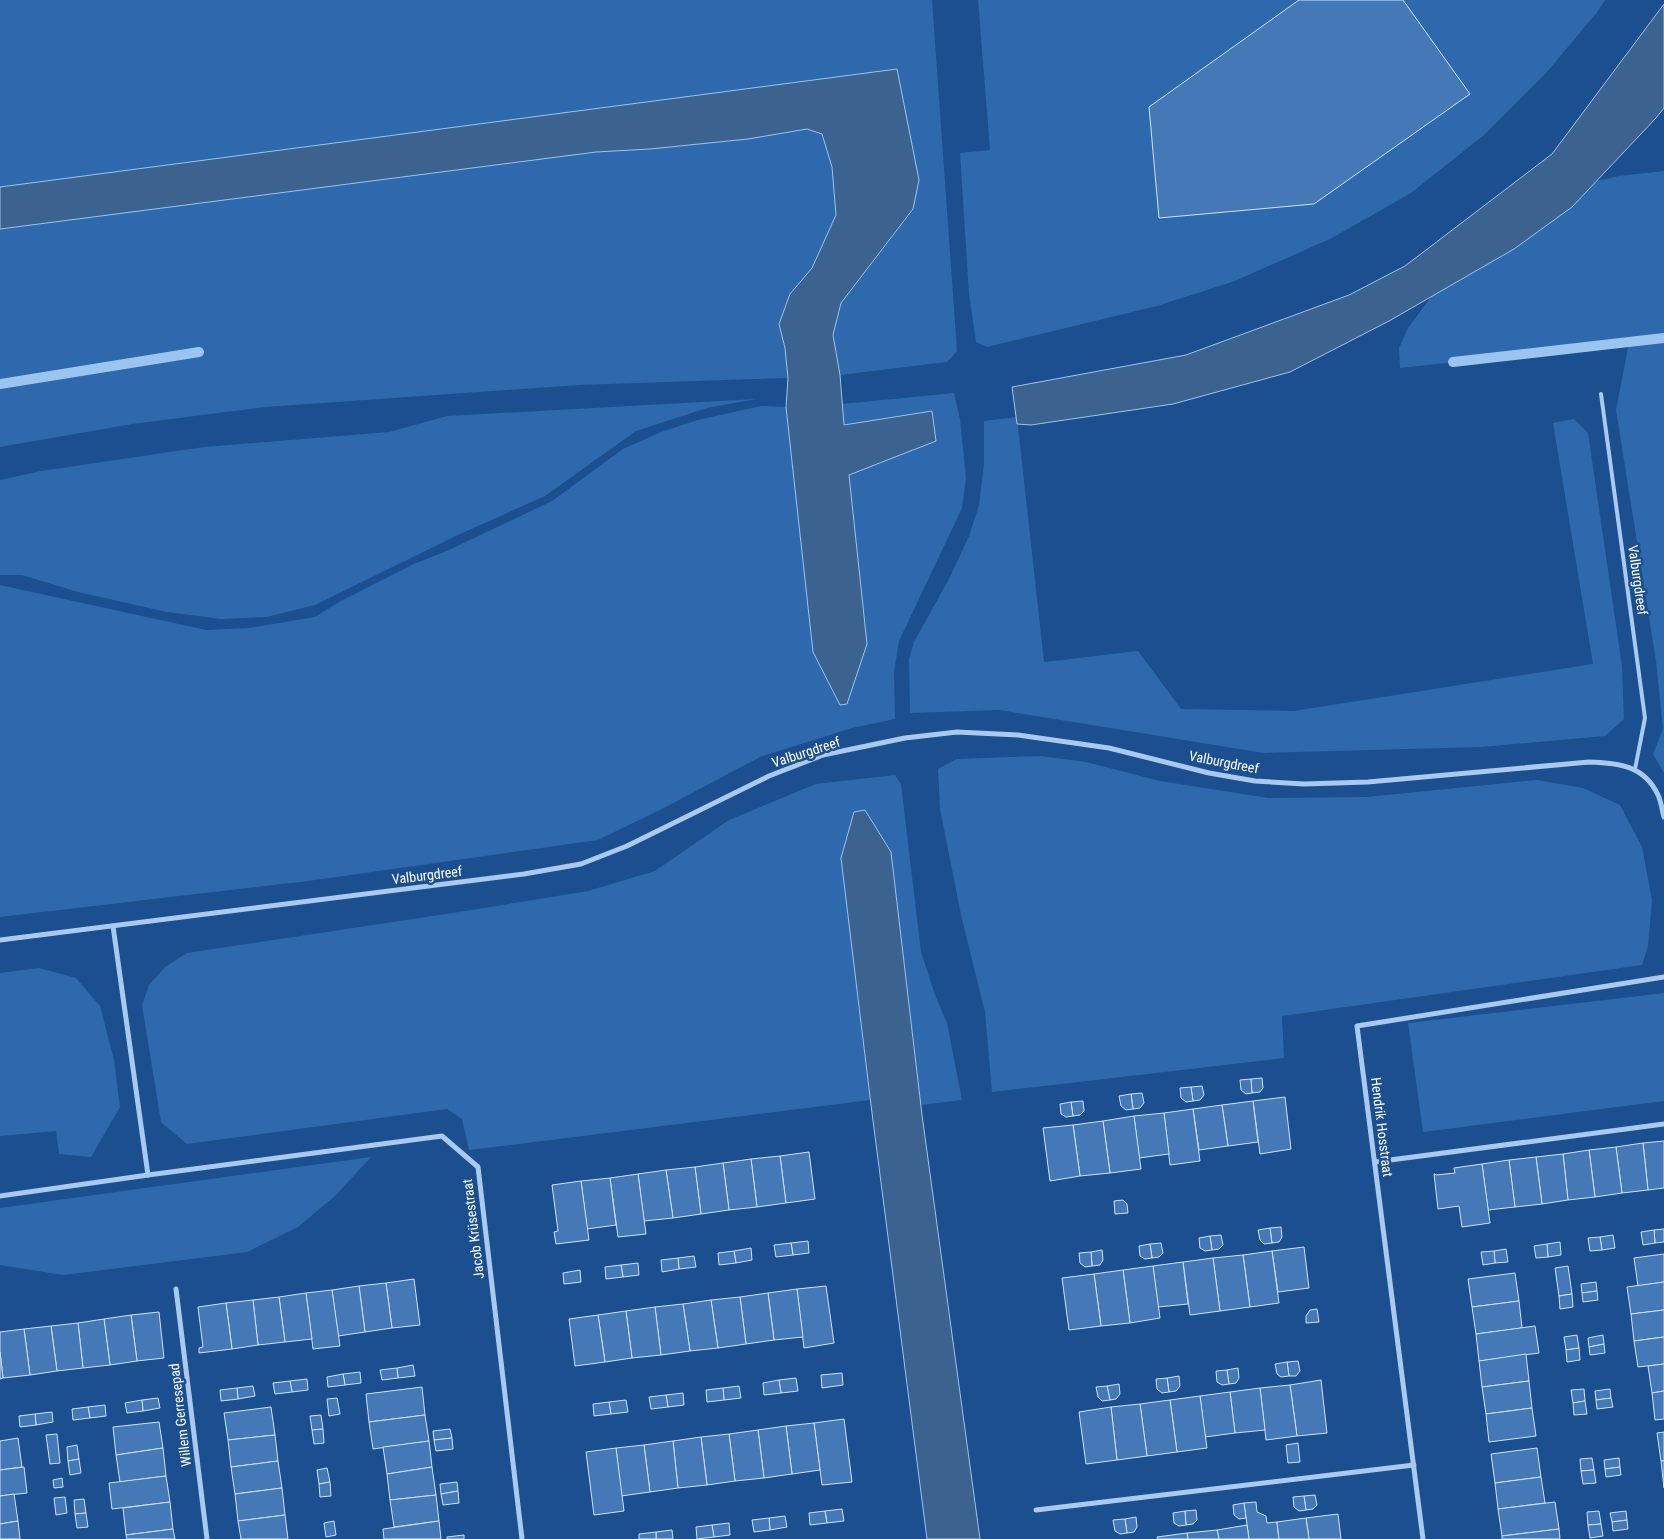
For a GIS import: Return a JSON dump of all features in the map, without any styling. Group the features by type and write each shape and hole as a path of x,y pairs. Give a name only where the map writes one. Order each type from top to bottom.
{"street":[{"name":"Valburgdreef","path":"0,940 524,874 581,864 626,846 769,776 823,755 905,738 958,732 1018,735 1109,748 1209,773 1255,780 1304,784 1368,782 1589,762 1614,762 1635,769 1650,782 1658,795 1664,817"},
{"path":"113,926 148,1175"},
{"name":"Hendrik Hosstraat","path":"1422,1539 1357,1026 1664,977"},
{"path":"1375,1162 1664,1124"},
{"name":"Jacob Krüsestraat","path":"0,1196 442,1136 478,1168 522,1539"},
{"name":"Willem Gerresepad","path":"176,1289 207,1539"},
{"path":"1036,1510 1414,1465"}],"lane":[{"name":"Valburgdreef","path":"1601,394 1645,718 1635,769"}],"shaded area":[{"path":"0,0 932,0 957,351 947,362 840,375 833,335 841,303 913,210 897,69 0,187"},
{"path":"978,0 1605,0 1547,72 1484,135 1411,193 1332,238 1235,281 1157,306 987,347 976,342 969,294 960,153 990,150"},
{"path":"1664,4 1664,108 1572,207 1514,249 1389,321 1290,372 1173,404 1031,425 1017,424 1012,387 1186,355 1349,295 1405,266 1552,154"},
{"path":"897,69 919,180 913,209 841,303 833,335 840,375 844,425 932,411 936,441 849,475 867,644 847,704 840,705 813,652 786,407 788,378 785,348 779,324 790,294 812,268 836,215 832,167 822,134 807,129 748,139 650,149 596,152 0,229 0,187"},
{"path":"807,129 822,134 832,167 836,215 812,268 790,294 779,324 785,348 788,378 579,385 266,407 132,424 0,447 0,229 596,152 702,144"},
{"path":"1664,171 1664,773 1653,754 1663,729 1656,661 1616,410 1629,343 1400,368 1399,348 1408,328 1431,297 1592,182 1619,176"},
{"path":"954,393 960,419 966,478 962,508 899,641 894,672 895,719 852,728 760,757 660,810 598,840 308,881 0,917 0,585 206,630 249,628 315,617 339,602 414,564 449,550 552,501 623,449 661,432 698,420 761,406 786,407 813,652 844,705 847,704 867,644 849,474 932,411 844,425 842,404"},
{"path":"756,399 707,408 636,431 545,496 460,534 315,605 267,617 221,619 167,612 78,592 22,575 0,575 0,480 41,471 204,447 389,432 447,416"},
{"path":"1017,417 1044,662 1138,651 1181,709 1294,711 1593,664 1553,423 1574,419 1588,433 1622,666 1624,719 1605,736 1481,747 1264,753 999,710 910,713 909,659 914,642 950,577 969,536 979,505 984,464 984,421"},
{"path":"1040,756 1086,762 1160,781 1268,798 1367,797 1537,780 1583,788 1620,805 1642,847 1652,900 1648,946 1642,965 1282,1016 1284,1058 992,1092 985,1012 961,915 940,809 938,769 957,759"},
{"path":"895,775 901,784 921,952 935,995 947,1023 962,1100 921,1105 891,852 865,810 854,812 841,858 870,1100 469,1150 462,1119 447,1109 187,1144 161,1122 142,1005 149,985 165,967 187,953 588,891 655,871 729,820 816,784"},
{"path":"865,810 891,852 922,1115 980,1539 927,1539 841,858 854,812"},
{"path":"39,968 76,978 100,1006 114,1060 120,1107 91,1157 59,1154 56,1131 0,1136 0,973"},
{"path":"1664,993 1664,1101 1423,1132 1408,1023"},
{"path":"371,1157 335,1196 298,1227 247,1252 63,1275 0,1265 0,1208"}],"building":[{"path":"1299,0 1403,0 1470,94 1314,204 1159,218 1149,107"},
{"path":"1262,1078 1263,1088 1260,1092 1252,1093 1251,1079"},
{"path":"1251,1079 1252,1093 1246,1094 1241,1090 1240,1080"},
{"path":"1202,1086 1204,1095 1200,1100 1193,1101 1191,1087"},
{"path":"1191,1087 1193,1101 1186,1102 1181,1098 1180,1088"},
{"path":"1142,1093 1144,1103 1140,1108 1133,1109 1131,1094"},
{"path":"1131,1094 1133,1109 1126,1110 1121,1106 1119,1096"},
{"path":"1285,1097 1291,1149 1260,1154 1253,1101"},
{"path":"1083,1101 1084,1111 1080,1115 1073,1116 1071,1102"},
{"path":"1253,1101 1258,1142 1228,1146 1222,1105"},
{"path":"1071,1102 1073,1116 1066,1117 1061,1114 1060,1104"},
{"path":"1222,1105 1228,1146 1199,1150 1193,1109"},
{"path":"1193,1109 1200,1161 1170,1165 1164,1113"},
{"path":"1164,1113 1169,1154 1139,1158 1134,1116"},
{"path":"1134,1116 1141,1169 1110,1173 1103,1121"},
{"path":"1103,1121 1110,1173 1080,1176 1073,1125"},
{"path":"1073,1125 1080,1176 1050,1181 1043,1128"},
{"path":"1664,1141 1664,1188 1648,1190 1643,1143"},
{"path":"1643,1143 1648,1190 1622,1193 1616,1147"},
{"path":"1616,1147 1622,1193 1595,1197 1589,1150"},
{"path":"1589,1150 1595,1197 1568,1200 1563,1154"},
{"path":"809,1152 815,1199 786,1203 780,1156"},
{"path":"1563,1154 1568,1200 1542,1204 1536,1157"},
{"path":"780,1156 786,1203 757,1207 751,1159"},
{"path":"1536,1157 1542,1204 1515,1207 1509,1160"},
{"path":"751,1159 757,1207 729,1210 723,1163"},
{"path":"1509,1160 1515,1207 1488,1210 1482,1164"},
{"path":"723,1163 729,1210 701,1214 695,1167"},
{"path":"1482,1164 1490,1223 1462,1227 1459,1206 1438,1209 1434,1174 1455,1173 1454,1168"},
{"path":"695,1167 701,1214 673,1218 666,1170"},
{"path":"666,1170 673,1218 644,1221 638,1174"},
{"path":"638,1174 646,1234 618,1237 610,1178"},
{"path":"610,1178 616,1225 587,1229 581,1181"},
{"path":"581,1181 589,1240 556,1244 554,1232 558,1231 552,1185"},
{"path":"1123,1200 1127,1204 1128,1213 1115,1214 1114,1201"},
{"path":"1281,1227 1282,1237 1279,1242 1272,1243 1270,1228"},
{"path":"1270,1228 1272,1243 1264,1244 1260,1240 1258,1230"},
{"path":"1664,1229 1664,1242 1655,1243 1654,1230"},
{"path":"1654,1230 1655,1243 1643,1245 1641,1232"},
{"path":"1221,1235 1223,1245 1219,1249 1212,1250 1210,1236"},
{"path":"1613,1235 1615,1248 1602,1250 1600,1237"},
{"path":"1210,1236 1212,1250 1205,1251 1200,1248 1199,1238"},
{"path":"1600,1237 1602,1250 1590,1251 1588,1238"},
{"path":"808,1241 809,1253 793,1255 791,1243"},
{"path":"1560,1242 1561,1255 1548,1257 1547,1244"},
{"path":"791,1243 793,1255 776,1257 774,1245"},
{"path":"1161,1243 1163,1253 1159,1257 1152,1258 1150,1244"},
{"path":"1150,1244 1152,1258 1145,1259 1140,1256 1139,1246"},
{"path":"1547,1244 1548,1257 1536,1258 1534,1246"},
{"path":"1304,1247 1309,1288 1278,1292 1272,1251"},
{"path":"751,1248 752,1260 736,1263 734,1251"},
{"path":"1506,1249 1508,1262 1495,1263 1494,1251"},
{"path":"1102,1250 1103,1260 1100,1265 1092,1266 1091,1252"},
{"path":"734,1251 736,1263 719,1265 718,1253"},
{"path":"1272,1251 1279,1303 1250,1307 1243,1255"},
{"path":"1494,1251 1495,1263 1483,1265 1481,1252"},
{"path":"1091,1252 1092,1266 1085,1267 1080,1263 1079,1253"},
{"path":"1664,1254 1664,1282 1638,1286 1634,1258"},
{"path":"1243,1255 1250,1307 1220,1311 1213,1258"},
{"path":"694,1256 696,1267 679,1269 678,1258"},
{"path":"678,1258 679,1269 662,1272 661,1260"},
{"path":"1213,1258 1220,1311 1190,1315 1183,1262"},
{"path":"1183,1262 1188,1304 1158,1307 1153,1266"},
{"path":"638,1263 639,1275 623,1277 621,1265"},
{"path":"621,1265 623,1277 606,1279 605,1267"},
{"path":"1153,1266 1160,1318 1130,1323 1123,1270"},
{"path":"1568,1266 1572,1294 1559,1296 1555,1268"},
{"path":"580,1270 581,1282 564,1284 563,1273"},
{"path":"1123,1270 1130,1323 1101,1326 1094,1274"},
{"path":"1515,1273 1519,1301 1472,1307 1468,1279"},
{"path":"1094,1274 1101,1326 1069,1330 1062,1278"},
{"path":"414,1279 420,1325 392,1328 386,1283"},
{"path":"1596,1282 1597,1291 1582,1293 1581,1284"},
{"path":"1664,1282 1664,1310 1631,1314 1627,1287"},
{"path":"386,1283 392,1328 365,1332 359,1286"},
{"path":"359,1286 365,1332 338,1336 332,1290"},
{"path":"826,1286 834,1343 804,1348 797,1289"},
{"path":"797,1289 803,1337 774,1340 768,1293"},
{"path":"332,1290 340,1346 313,1349 306,1293"},
{"path":"1597,1291 1598,1300 1583,1302 1582,1293"},
{"path":"306,1293 312,1339 285,1342 279,1297"},
{"path":"768,1293 774,1340 746,1344 740,1297"},
{"path":"1572,1294 1573,1307 1560,1309 1559,1296"},
{"path":"279,1297 285,1342 258,1345 253,1300"},
{"path":"740,1297 746,1344 718,1348 711,1300"},
{"path":"253,1300 258,1345 232,1349 226,1303"},
{"path":"711,1300 718,1348 690,1351 683,1304"},
{"path":"1519,1301 1522,1328 1476,1334 1472,1307"},
{"path":"226,1303 232,1349 199,1353 199,1348 203,1347 198,1307"},
{"path":"683,1304 690,1351 661,1355 655,1307"},
{"path":"655,1307 661,1355 632,1358 626,1311"},
{"path":"1317,1309 1319,1322 1306,1323 1306,1316 1310,1310"},
{"path":"1664,1310 1664,1337 1634,1341 1631,1314"},
{"path":"626,1311 632,1358 605,1362 598,1315"},
{"path":"159,1312 164,1358 137,1361 131,1315"},
{"path":"131,1315 137,1361 110,1365 104,1319"},
{"path":"598,1315 605,1362 575,1366 569,1319"},
{"path":"104,1319 110,1365 83,1368 78,1323"},
{"path":"78,1323 83,1368 57,1371 51,1326"},
{"path":"51,1326 57,1371 30,1375 24,1329"},
{"path":"1535,1326 1539,1353 1479,1361 1476,1334"},
{"path":"24,1329 30,1375 3,1378 0,1332"},
{"path":"1577,1335 1579,1348 1566,1350 1564,1337"},
{"path":"1603,1335 1604,1344 1589,1347 1588,1338"},
{"path":"1664,1337 1664,1364 1638,1367 1634,1341"},
{"path":"1604,1344 1605,1353 1590,1355 1589,1347"},
{"path":"1579,1348 1580,1360 1567,1362 1566,1350"},
{"path":"0,1352 3,1378 0,1379"},
{"path":"1526,1354 1529,1381 1482,1387 1479,1361"},
{"path":"1298,1361 1300,1371 1296,1376 1289,1376 1287,1362"},
{"path":"1287,1362 1289,1376 1281,1377 1277,1374 1275,1364"},
{"path":"1664,1364 1664,1391 1652,1393 1648,1366"},
{"path":"413,1365 415,1376 398,1378 397,1368"},
{"path":"397,1368 398,1378 382,1380 380,1370"},
{"path":"1238,1368 1239,1378 1236,1383 1229,1384 1227,1370"},
{"path":"1227,1370 1229,1384 1222,1385 1217,1382 1216,1371"},
{"path":"360,1372 361,1383 345,1385 343,1374"},
{"path":"842,1373 843,1385 822,1388 821,1375"},
{"path":"343,1374 345,1385 328,1387 327,1377"},
{"path":"1179,1376 1180,1386 1176,1391 1169,1392 1167,1378"},
{"path":"796,1378 798,1391 781,1393 779,1380"},
{"path":"1167,1378 1169,1392 1162,1393 1157,1389 1156,1379"},
{"path":"307,1379 308,1390 292,1392 290,1381"},
{"path":"779,1380 781,1393 764,1395 763,1383"},
{"path":"1321,1380 1327,1433 1297,1436 1290,1385"},
{"path":"290,1381 292,1392 275,1394 273,1383"},
{"path":"1529,1381 1532,1408 1486,1414 1482,1387"},
{"path":"1119,1384 1120,1394 1116,1399 1110,1400 1107,1386"},
{"path":"1290,1385 1297,1436 1266,1440 1260,1388"},
{"path":"253,1386 255,1396 238,1399 237,1388"},
{"path":"739,1386 741,1398 724,1400 723,1388"},
{"path":"1107,1386 1110,1400 1102,1401 1098,1397 1096,1387"},
{"path":"422,1387 425,1415 369,1422 366,1394"},
{"path":"237,1388 238,1399 221,1401 220,1390"},
{"path":"723,1388 724,1400 707,1402 706,1390"},
{"path":"1260,1388 1265,1430 1235,1433 1230,1392"},
{"path":"1584,1389 1585,1401 1573,1403 1571,1390"},
{"path":"1610,1389 1611,1398 1596,1400 1595,1391"},
{"path":"1664,1391 1664,1419 1655,1420 1652,1393"},
{"path":"1230,1392 1235,1433 1205,1437 1200,1396"},
{"path":"683,1393 684,1405 668,1407 666,1395"},
{"path":"666,1395 668,1407 651,1409 649,1397"},
{"path":"1200,1396 1207,1448 1177,1452 1170,1400"},
{"path":"158,1398 160,1408 143,1411 142,1400"},
{"path":"337,1398 340,1414 329,1416 327,1399"},
{"path":"1611,1398 1613,1407 1597,1409 1596,1400"},
{"path":"142,1400 143,1411 127,1413 125,1403"},
{"path":"626,1400 628,1412 611,1414 609,1402"},
{"path":"1170,1400 1177,1452 1147,1456 1140,1404"},
{"path":"1585,1401 1587,1414 1574,1415 1573,1403"},
{"path":"609,1402 611,1414 594,1416 593,1404"},
{"path":"1140,1404 1147,1456 1117,1460 1111,1407"},
{"path":"105,1405 106,1416 90,1418 88,1407"},
{"path":"88,1407 90,1418 73,1420 72,1409"},
{"path":"271,1407 275,1435 228,1440 224,1413"},
{"path":"1111,1407 1117,1460 1086,1464 1079,1412"},
{"path":"1532,1408 1536,1436 1489,1442 1486,1414"},
{"path":"52,1412 53,1422 36,1425 35,1414"},
{"path":"35,1414 36,1425 20,1427 19,1416"},
{"path":"321,1415 323,1429 312,1430 310,1416"},
{"path":"425,1415 429,1441 373,1449 369,1422"},
{"path":"844,1419 852,1482 822,1485 814,1423"},
{"path":"159,1422 163,1448 116,1455 113,1427"},
{"path":"814,1423 820,1470 792,1474 786,1426"},
{"path":"786,1426 792,1474 764,1478 758,1430"},
{"path":"323,1429 324,1443 314,1444 312,1430"},
{"path":"450,1429 452,1438 434,1440 433,1431"},
{"path":"758,1430 764,1478 735,1481 729,1434"},
{"path":"1664,1432 1664,1461 1661,1461 1657,1433"},
{"path":"57,1434 60,1463 50,1464 46,1435"},
{"path":"729,1434 735,1481 707,1485 701,1437"},
{"path":"275,1435 278,1461 231,1467 228,1440"},
{"path":"701,1437 707,1485 678,1488 673,1441"},
{"path":"18,1438 22,1467 0,1470 0,1441"},
{"path":"452,1438 453,1449 436,1451 434,1440"},
{"path":"429,1441 432,1467 387,1474 383,1447"},
{"path":"673,1441 678,1488 650,1492 644,1445"},
{"path":"1298,1443 1300,1462 1288,1463 1286,1445"},
{"path":"77,1445 79,1459 68,1461 67,1447"},
{"path":"644,1445 650,1492 621,1496 616,1448"},
{"path":"163,1448 166,1476 120,1482 116,1455"},
{"path":"616,1448 624,1511 594,1515 586,1452"},
{"path":"1537,1448 1541,1477 1495,1483 1491,1454"},
{"path":"1592,1458 1594,1470 1581,1471 1580,1459"},
{"path":"1619,1458 1620,1467 1605,1469 1604,1460"},
{"path":"79,1459 81,1473 70,1475 68,1461"},
{"path":"278,1461 282,1488 235,1494 231,1467"},
{"path":"1661,1461 1664,1461 1664,1488"},
{"path":"24,1467 27,1493 0,1496 0,1470"},
{"path":"432,1467 436,1495 390,1500 387,1474"},
{"path":"1620,1467 1621,1475 1606,1477 1605,1469"},
{"path":"327,1468 330,1482 319,1484 317,1470"},
{"path":"1594,1470 1596,1483 1583,1484 1581,1471"},
{"path":"166,1476 170,1502 112,1509 109,1483"},
{"path":"1541,1477 1545,1503 1498,1509 1495,1483"},
{"path":"62,1478 63,1487 54,1488 53,1480"},
{"path":"330,1482 331,1496 320,1497 319,1484"},
{"path":"457,1482 458,1491 441,1494 440,1484"},
{"path":"282,1488 285,1515 238,1521 235,1494"},
{"path":"458,1491 459,1503 443,1505 441,1494"},
{"path":"14,1494 18,1521 0,1524 0,1496"},
{"path":"436,1495 439,1521 394,1527 390,1500"},
{"path":"1315,1495 1317,1505 1313,1509 1306,1510 1304,1496"},
{"path":"1304,1496 1306,1510 1299,1511 1294,1507 1293,1497"},
{"path":"65,1497 67,1513 56,1515 54,1498"},
{"path":"84,1499 86,1513 75,1514 74,1500"},
{"path":"170,1502 173,1529 126,1535 123,1508"},
{"path":"1256,1502 1257,1512 1266,1516 1267,1523 1277,1522 1279,1539 1249,1539 1244,1503"},
{"path":"1555,1502 1559,1529 1502,1536 1498,1509"},
{"path":"1244,1503 1246,1518 1239,1519 1234,1515 1233,1505"},
{"path":"842,1509 844,1521 827,1523 825,1511"},
{"path":"1196,1510 1197,1520 1193,1524 1186,1525 1185,1511"},
{"path":"825,1511 827,1523 810,1525 809,1513"},
{"path":"1185,1511 1186,1525 1179,1526 1174,1523 1173,1513"},
{"path":"1599,1511 1601,1524 1588,1525 1587,1512"},
{"path":"1626,1511 1627,1520 1612,1522 1610,1513"},
{"path":"86,1513 88,1527 77,1528 75,1514"},
{"path":"1338,1514 1341,1539 1309,1539 1306,1518"},
{"path":"285,1515 288,1539 241,1539 238,1521"},
{"path":"785,1516 787,1527 770,1530 769,1518"},
{"path":"1136,1517 1137,1527 1134,1532 1127,1533 1125,1519"},
{"path":"769,1518 770,1530 754,1532 752,1520"},
{"path":"1306,1518 1309,1539 1279,1539 1277,1522"},
{"path":"1125,1519 1127,1533 1120,1534 1115,1531 1113,1520"},
{"path":"1627,1520 1628,1529 1613,1531 1612,1522"},
{"path":"18,1521 20,1539 0,1539 0,1524"},
{"path":"334,1521 336,1535 326,1537 324,1523"},
{"path":"439,1521 441,1539 384,1539 383,1529"},
{"path":"729,1523 730,1535 714,1537 712,1525"},
{"path":"1601,1524 1603,1536 1590,1538 1588,1525"},
{"path":"712,1525 714,1537 697,1539 696,1527"},
{"path":"1247,1525 1249,1539 1219,1539 1217,1530"},
{"path":"173,1529 175,1539 127,1539 126,1535"},
{"path":"1559,1529 1560,1539 1502,1539 1502,1536"},
{"path":"672,1530 673,1539 656,1539 656,1532"},
{"path":"1217,1530 1219,1539 1188,1539 1187,1533"},
{"path":"656,1532 656,1539 639,1539 639,1534"},
{"path":"1187,1533 1188,1539 1158,1539 1157,1537"},
{"path":"464,1535 464,1539 447,1539 447,1537"}],"waterway":[{"path":"1453,362 1664,338"},
{"path":"0,384 199,352"}]}
